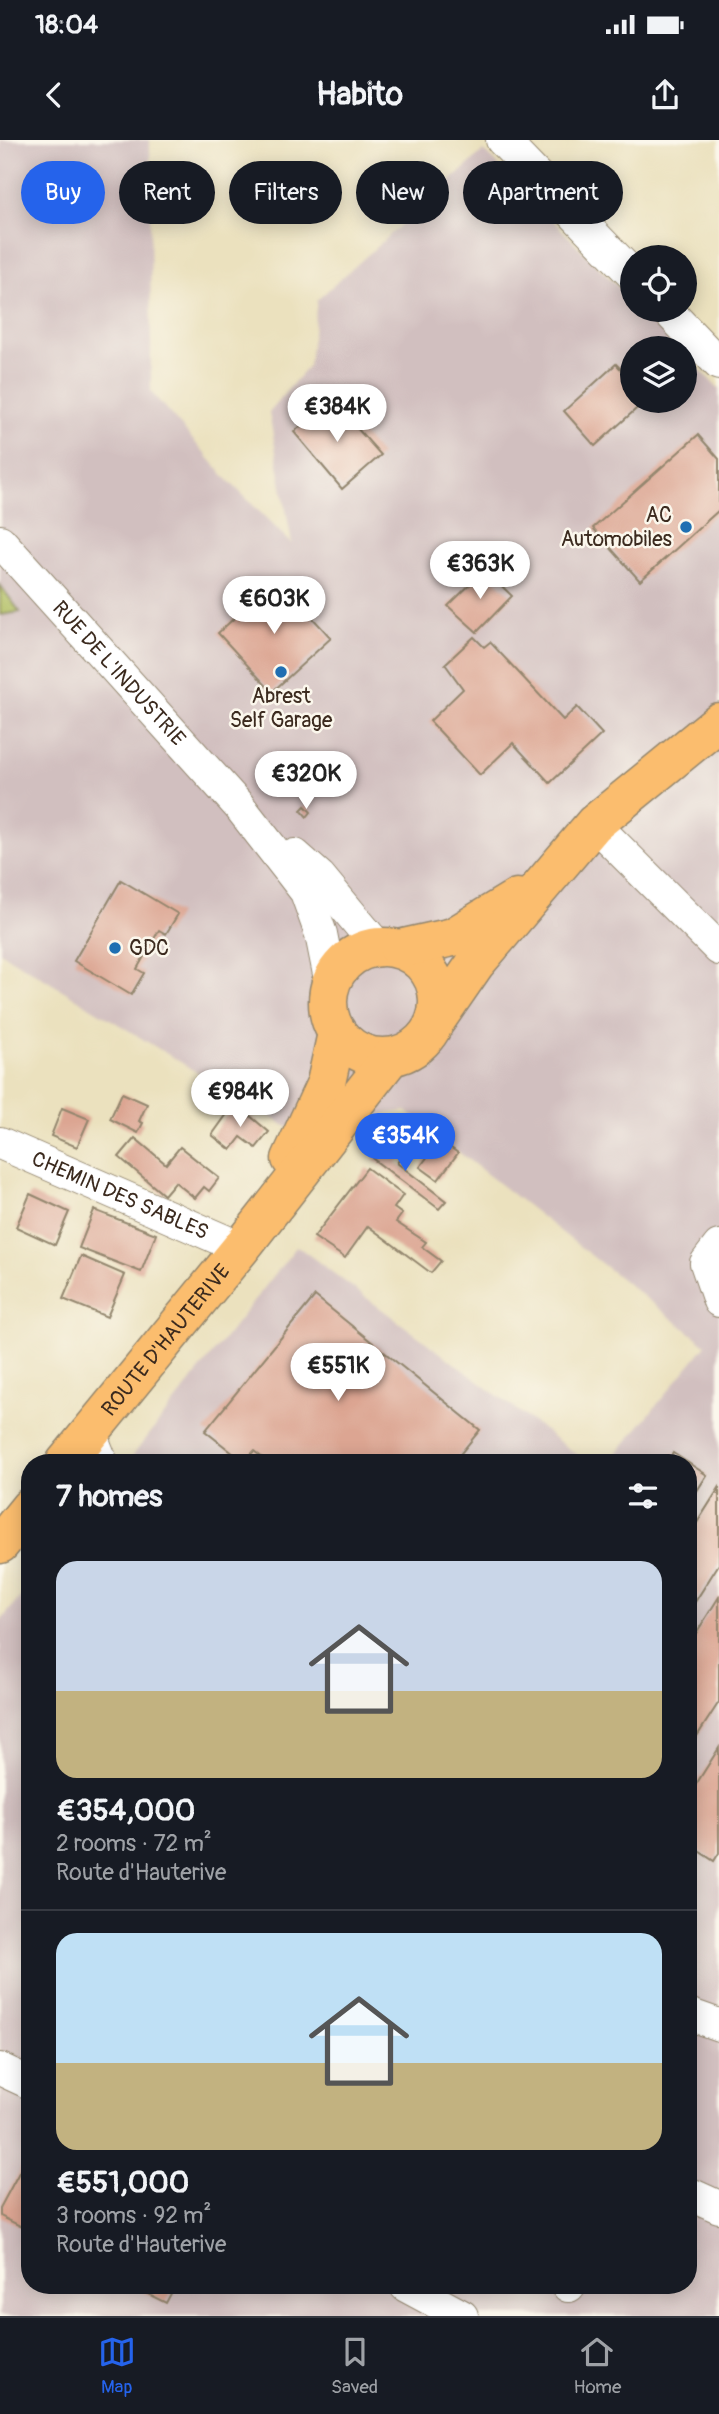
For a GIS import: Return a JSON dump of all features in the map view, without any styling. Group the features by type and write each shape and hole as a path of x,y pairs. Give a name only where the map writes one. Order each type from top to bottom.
{"main road":[{"path":"585,835 475,964 419,1045 390,1058 360,1053 337,1033 328,1004 331,984 349,959 388,948 453,937 511,903 585,835 719,722"},
{"path":"388,948 415,956 428,968 436,984 439,1001 437,1019"},
{"name":"ROUTE D'HAUTERIVE","path":"266,1215 326,1083 337,1033"},
{"name":"ROUTE D'HAUTERIVE","path":"96,1448 241,1248 390,1058"},
{"path":"0,1544 21,1518"}],"street":[{"path":"502,140 620,262"},
{"path":"679,322 719,363"},
{"name":"RUE DE L'INDUSTRIE","path":"0,541 239,806 306,892 321,934 331,984"},
{"name":"RUE DE L'INDUSTRIE","path":"239,806 320,877 388,948"},
{"path":"585,835 719,949"},
{"name":"CHEMIN DES SABLES","path":"0,1143 241,1248"},
{"path":"719,1247 706,1263 719,1301"},
{"path":"697,2017 719,2025"},
{"path":"0,2069 21,2079"},
{"path":"697,2197 719,2207"},
{"path":"421,2294 462,2316"}],"shaded area":[{"path":"0,140 150,140 150,161 119,161 119,224 150,224 151,392 227,479 292,544 269,412 309,365 317,300 402,224 449,224 449,182 463,170 463,224 556,224 620,289 620,322 653,322 667,336 620,336 620,413 697,413 697,367 719,389 719,2316 0,2316 0,1622 21,1596 21,2294 697,2294 697,1454 616,1454 706,1345 406,1111 287,1127 0,952 0,615 20,612 0,585"},
{"path":"484,151 494,161 473,161"},
{"path":"297,1246 576,1454 134,1454"}],"green space":[{"path":"0,585 20,612 0,615"}],"building":[{"path":"616,364 620,368 620,413 632,413 595,446 564,411"},
{"path":"331,399 381,455 342,489 294,432"},
{"path":"698,435 719,459 719,510 640,581 593,528"},
{"path":"485,570 512,596 477,632 448,606"},
{"path":"277,579 331,638 272,692 218,633"},
{"path":"474,637 484,647 490,642 563,720 577,707 602,734 550,783 513,743 480,775 430,721 463,689 445,664"},
{"path":"305,806 311,812 307,817 301,810"},
{"name":"GDC","path":"121,880 178,914 166,934 159,930 137,969 144,973 131,995 74,961"},
{"path":"122,1093 147,1104 139,1121 143,1123 138,1133 110,1119"},
{"path":"235,1103 269,1132 256,1148 241,1137 231,1150 212,1135"},
{"path":"62,1108 89,1119 77,1147 51,1136"},
{"path":"135,1138 166,1164 180,1147 219,1178 209,1191 204,1187 195,1198 175,1182 164,1195 119,1157"},
{"path":"388,1139 404,1153 397,1163 446,1201 439,1209 373,1159"},
{"path":"440,1140 458,1153 438,1180 420,1167"},
{"path":"367,1168 403,1195 394,1208 402,1214 396,1222 426,1242 422,1247 441,1261 431,1273 368,1226 345,1258 314,1237"},
{"path":"30,1194 69,1212 55,1245 16,1227"},
{"path":"94,1210 156,1234 141,1272 79,1248"},
{"path":"81,1256 125,1275 107,1317 63,1299"},
{"path":"315,1296 480,1430 460,1454 258,1454 254,1451 251,1454 234,1454 205,1431"},
{"path":"697,1469 707,1475 697,1491"},
{"path":"719,1488 719,1564 697,1599 697,1523"},
{"path":"719,1597 719,1702 697,1736 697,1632"},
{"path":"719,1748 719,1853 714,1861 697,1850 697,1783"},
{"path":"21,2169 21,2226 0,2216 0,2208"},
{"path":"148,2294 171,2294 166,2303"}],"place":[{"name":"AC Automobiles","path":"686,527"},
{"name":"Abrest Self Garage","path":"281,672"},
{"name":"GDC","path":"115,948"}]}
